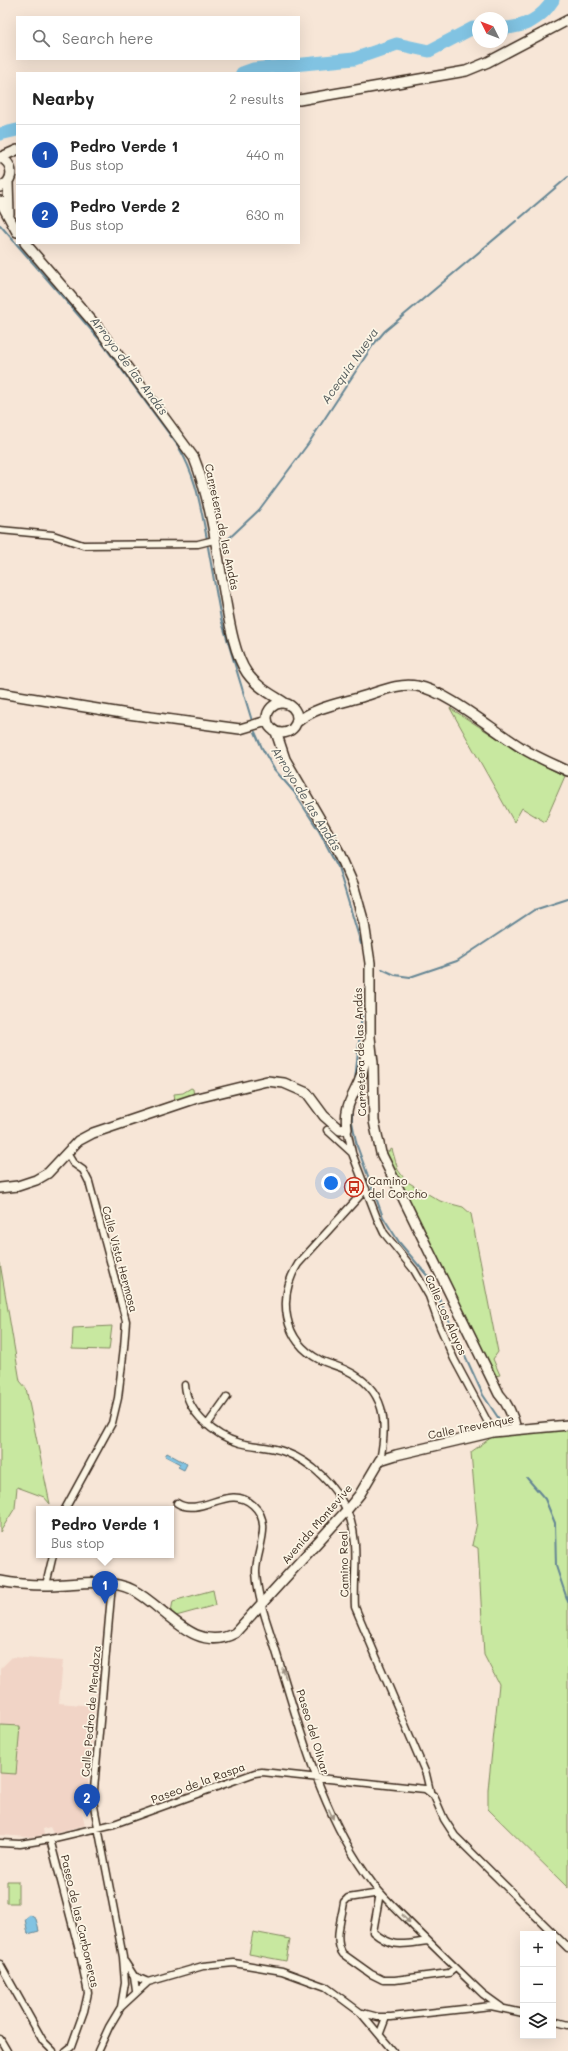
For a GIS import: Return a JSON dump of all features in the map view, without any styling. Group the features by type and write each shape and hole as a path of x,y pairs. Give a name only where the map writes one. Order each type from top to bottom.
{"street":[{"path":"300,100 466,71 488,62 568,20"},
{"path":"0,157 16,150"},
{"path":"0,157 14,169 4,184 9,216"},
{"path":"0,201 16,230"},
{"name":"Carretera de las Andás","path":"26,244 99,329 186,446 199,471 214,540 230,627 242,662 251,678 269,694 284,703"},
{"path":"0,530 53,535 83,545 198,544 214,540"},
{"path":"283,749 288,732 297,722 310,712 403,685 417,686 442,696 522,748 568,771"},
{"path":"0,693 128,714 240,728 268,721"},
{"path":"269,694 270,710 268,721 270,726 276,732 288,732"},
{"path":"270,710 276,704 284,703 295,710 305,710 310,712"},
{"path":"295,710 297,722"},
{"name":"Carretera de las Andás","path":"276,732 279,743 283,749 285,759 338,850 353,884 364,923 370,963 370,1038 373,1063 374,1121 381,1153 499,1394 509,1407 516,1429"},
{"path":"361,1081 370,1038"},
{"path":"366,1189 352,1153 348,1138 343,1129 350,1097 373,1063"},
{"path":"0,1188 18,1186 36,1180 48,1172 78,1141 93,1133 197,1098 267,1081 284,1083 307,1093 329,1126 352,1153"},
{"path":"361,1081 373,1081"},
{"path":"329,1126 346,1118"},
{"path":"329,1126 343,1129"},
{"name":"Calle Vista Hermosa","path":"67,1153 73,1163 83,1170 88,1182 126,1322 119,1391 112,1423 67,1506"},
{"name":"Calle Los Alayos","path":"366,1189 384,1233 414,1270 429,1296 440,1327 454,1358 493,1432"},
{"name":"Avenida Montevive","path":"0,1581 19,1585 112,1584 133,1590 193,1634 215,1640 226,1638 235,1633 347,1510 360,1494 380,1460 385,1437 385,1422 382,1409 376,1397 359,1378 346,1370 320,1360 296,1341 287,1316 285,1302 291,1276 298,1264 366,1189"},
{"name":"Camino Real","path":"185,1385 190,1401 207,1425 228,1438 241,1443 284,1451 300,1459 314,1468 325,1479 347,1510 353,1526 355,1547 353,1586 355,1607 426,1774 430,1791 434,1796 444,1819 455,1836 568,1948"},
{"path":"207,1425 227,1397"},
{"name":"Calle Trevenque","path":"380,1460 493,1432 568,1424"},
{"name":"Paseo del Olivar","path":"177,1503 182,1506 196,1507 220,1498 234,1497 246,1500 253,1505 260,1514 264,1524 256,1570 261,1605 316,1778 338,1828 361,1867 380,1893 483,1994 501,2007"},
{"path":"46,1585 52,1558"},
{"name":"Calle Pedro de Mendoza","path":"112,1584 93,1801 123,1957 125,1983 121,2007"},
{"name":"Paseo de la Raspa","path":"0,1842 20,1844 98,1828 141,1815 255,1773 415,1788 430,1791"},
{"path":"415,1788 423,1780 426,1774"},
{"name":"Paseo de las Carboneras","path":"50,1839 80,1954 88,1993 84,2011 71,2047 66,2051"},
{"path":"428,1941 394,1945 382,1940 373,1932 380,1893 348,1898 344,1902 338,1940 339,1948 343,1954 377,1977 389,1980 449,1973 456,1968"},
{"name":"Calle Pedro de Mendoza","path":"123,1957 134,1976 136,1991"},
{"path":"98,2051 109,2027 121,2007 136,1991 148,1982 202,1966 221,1963 248,1964 282,1971 308,1979 326,1987 361,2013 380,2033 393,2051"},
{"path":"0,1964 43,2041 53,2051"},
{"path":"134,1976 148,1982"},
{"path":"125,1983 136,1991"},
{"path":"479,2007 483,1994"},
{"path":"361,2013 378,2017 391,2017 479,2007 501,2007 520,2012"},
{"path":"372,2024 391,2017"},
{"path":"380,2033 385,2020"},
{"path":"556,2022 568,2025"},
{"path":"0,2039 8,2051"}],"shaded area":[{"path":"12,1657 63,1661 59,1703 94,1706 86,1807 81,1808 85,1825 53,1833 50,1827 43,1829 44,1835 29,1837 0,1835 0,1669"}],"green space":[{"path":"450,708 492,735 550,769 565,776 545,822 522,808 514,822"},
{"path":"191,1088 193,1089 194,1097 175,1100 174,1094 183,1093"},
{"path":"392,1149 398,1170 406,1181 440,1201 463,1207 471,1214 498,1352 493,1359 500,1375 495,1376 392,1170 386,1153"},
{"path":"0,1263 20,1381 26,1388 50,1504 44,1497 17,1487 15,1508 0,1532"},
{"path":"112,1326 109,1350 72,1349 73,1328"},
{"path":"568,1429 568,1888 488,1809 488,1790 499,1684 484,1655 478,1548 472,1545 477,1523 471,1452 492,1437"},
{"path":"213,1590 216,1605 176,1616 171,1612 173,1601"},
{"path":"0,1725 20,1726 16,1774 0,1773"},
{"path":"7,1881 18,1881 18,1903 7,1903"},
{"path":"253,1932 290,1939 286,1961 249,1954"}],"water":[{"path":"167,1453 187,1464 184,1470 178,1467 180,1464 165,1456"},
{"path":"30,1915 36,1919 39,1931 28,1934 25,1919"}],"waterway":[{"path":"508,28 531,21 543,12 553,0"},
{"path":"245,72 253,69 354,59 397,44 429,51 472,29"},
{"path":"0,134 16,130"},
{"name":"Acequia Nueva","path":"520,218 568,177"},
{"name":"Acequia Nueva","path":"223,544 259,510 308,444 373,345 385,331 516,221"},
{"name":"Arroyo de las Andás","path":"0,225 16,243"},
{"name":"Arroyo de las Andás","path":"16,244 99,339 178,446 193,479 207,539"},
{"name":"Arroyo de las Andás","path":"208,547 221,619 252,721"},
{"name":"Arroyo de las Andás","path":"255,732 274,769 294,792 319,831 338,867 361,944"},
{"name":"Arroyo de las Andás","path":"382,969 395,975 410,977 457,961 534,910 568,899"},
{"path":"355,1080 362,1014"},
{"path":"352,1109 352,1122 357,1146 383,1217 399,1242 430,1279 483,1395 503,1425"},
{"path":"527,1478 545,1499 555,1523 556,1566 568,1602"}],"place":[{"name":"Camino del Corcho","path":"354,1187"},
{"name":"Pedro Verde 1","path":"105,1604"},
{"name":"Pedro Verde 2","path":"87,1817"}]}
